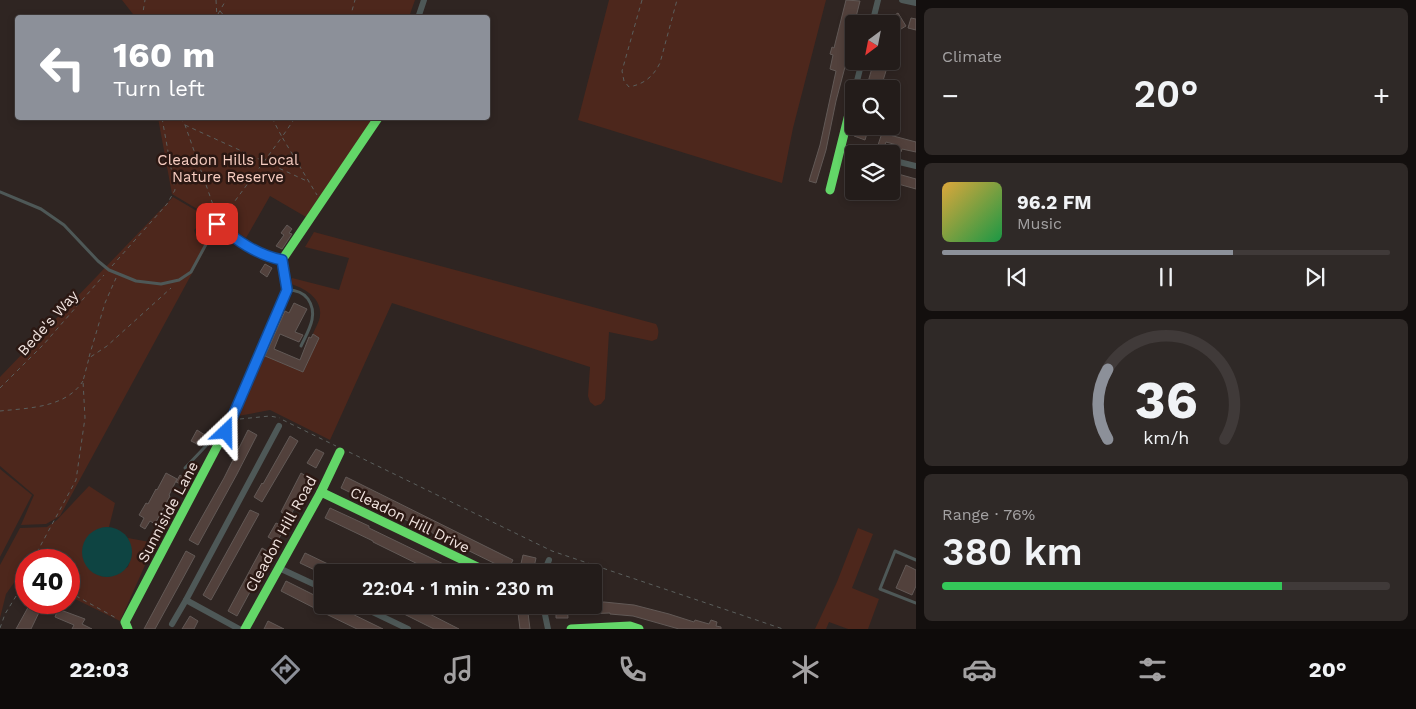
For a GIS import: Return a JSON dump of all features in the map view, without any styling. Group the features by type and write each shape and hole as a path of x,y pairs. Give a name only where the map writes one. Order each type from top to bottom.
{"street":[{"path":"419,15 424,0"},
{"path":"874,15 878,0"},
{"path":"902,0 916,4"},
{"path":"287,290 282,260 377,120"},
{"path":"830,190 845,128"},
{"path":"840,147 845,148"},
{"path":"900,162 916,166"},
{"path":"227,232 267,257 282,260"},
{"name":"Sunniside Lane","path":"126,626 231,421 287,290"},
{"path":"172,624 279,426"},
{"name":"Cleadon Hill Road","path":"245,629 321,492 340,452"},
{"name":"Cleadon Hill Drive","path":"321,492 471,564"},
{"path":"547,564 549,560"},
{"path":"279,568 314,584"},
{"path":"186,600 239,629"},
{"path":"377,614 408,629"},
{"path":"545,614 548,629"},
{"path":"571,629 630,626 639,629"}],"lane":[{"path":"0,192 42,209 64,225 109,270 136,281 161,284 179,280 191,272 217,224 227,232"},
{"path":"287,290 295,290 306,296 312,304 314,312 301,346"},
{"path":"185,468 231,421"},
{"path":"916,560 895,551 880,589 916,603"}],"path":[{"path":"144,15 145,0"},
{"path":"216,0 218,15"},
{"path":"218,15 226,0"},
{"path":"351,15 355,0"},
{"path":"642,0 622,71 624,81 629,86 639,85 656,72 677,0"},
{"path":"220,10 224,15"},
{"name":"Bede's Way","path":"0,388 44,344 167,204 176,190 162,120"},
{"path":"182,120 219,222 217,224"},
{"path":"273,120 321,202"},
{"path":"217,224 265,162 293,120"},
{"path":"185,126 309,182"},
{"path":"0,411 54,403 68,397 79,388 83,381 105,303 117,274"},
{"path":"89,358 107,346 179,280"},
{"path":"39,549 76,480 85,418 83,381"},
{"path":"231,421 275,416 552,551 783,629"},
{"path":"0,628 5,614 15,598"},
{"path":"80,599 126,626"}],"green space":[{"path":"122,0 415,0 410,15 134,15"},
{"path":"609,0 826,0 793,128 782,183 578,120"},
{"name":"Cleadon Hills Local Nature Reserve","path":"158,120 372,120 306,217 270,196 246,238 172,194"},
{"path":"173,197 207,217 194,230 197,238 209,242 60,516 46,524 21,525 34,495 0,466 0,377"},
{"path":"314,232 656,324 658,328 657,339 652,341 609,332 605,399 601,404 595,406 590,402 588,396 590,367 392,303 330,440 270,410 238,416 263,355 303,372 319,338 313,334 320,317 318,304 306,291 291,284 292,278 339,290 349,258 305,247"},
{"path":"0,469 32,495 0,557"},
{"path":"89,486 115,503 109,527 102,528 100,576 109,577 128,567 132,554 128,538 155,543 120,621 80,601 80,549 15,549 15,581 6,594 0,618 0,565 20,528 47,527 57,520"},
{"path":"858,528 873,534 852,588 879,599 868,629 848,629 829,622 826,629 815,629 837,582"}],"water":[{"path":"102,527 112,527 125,534 132,547 132,557 125,570 112,577 102,577 93,573 86,566 82,557 82,547 86,538 93,531"}],"building":[{"path":"846,0 860,1 856,15 845,15 845,67 826,150 816,183 809,181 820,145 836,71 830,69 833,55 830,54 832,47 834,48"},
{"path":"900,16 906,26 900,30"},
{"path":"911,18 916,19 916,30 908,28"},
{"path":"871,70 886,70 883,80 869,80"},
{"path":"854,135 866,135 865,140"},
{"path":"881,135 890,135 916,142 916,152 902,149 901,152 900,145 886,142 885,145 878,145"},
{"path":"900,175 916,179 916,189 900,185"},
{"path":"287,225 292,229 289,233 292,234 282,249 276,246 284,235 281,233"},
{"path":"265,264 272,268 267,277 260,272"},
{"path":"294,303 307,309 295,332 303,335 299,342 280,334 274,349 300,360 309,337 311,338 313,334 319,338 303,372 265,356 285,311 289,313"},
{"path":"197,430 208,437 201,446 191,441"},
{"path":"248,430 257,435 198,545 189,540 224,478"},
{"path":"290,436 298,441 262,502 254,497"},
{"path":"316,449 324,453 316,468 307,463"},
{"path":"166,473 177,479 155,524 150,521 145,529 140,526 144,518 139,515 157,490"},
{"path":"301,473 309,478 290,517 281,512"},
{"path":"180,475 186,479 183,485 176,482"},
{"path":"346,477 513,560 511,564 496,564 341,488"},
{"path":"330,508 443,564 418,564 325,518"},
{"path":"250,510 259,514 211,600 203,595"},
{"path":"276,523 285,527 277,542 268,537"},
{"path":"262,548 271,553 237,616 228,611"},
{"path":"186,551 195,556 155,629 144,629"},
{"path":"305,553 329,564 314,564 314,570 300,563"},
{"path":"523,555 536,558 535,564 521,564"},
{"path":"906,565 916,570 916,586 912,595 896,588"},
{"path":"286,581 314,595 314,608 281,591"},
{"path":"602,602 634,605 694,622 695,620 709,624 711,620 717,622 716,626 721,627 721,629 679,629 633,616 602,613"},
{"path":"24,614 38,614 31,629 16,629"},
{"path":"56,614 72,614 85,619 82,624 92,629 72,629 74,625 55,617"},
{"path":"326,614 352,614 383,629 357,629"},
{"path":"404,614 430,614 459,629 434,629"},
{"path":"518,614 528,614 530,629 520,629"},
{"path":"556,614 568,614 568,618 556,618"},
{"path":"190,616 198,621 194,629 182,629"},
{"path":"268,621 284,629 264,629"}],"traffic: fast":[{"path":"128,629 125,622 231,420 287,290 282,260 377,120"},
{"path":"830,190 845,130"},
{"path":"245,629 321,492 340,452"},
{"path":"321,492 471,564"},
{"path":"571,629 630,626 639,629"}],"route":[{"path":"217,224 267,257 282,260 287,290 226,432"}]}
